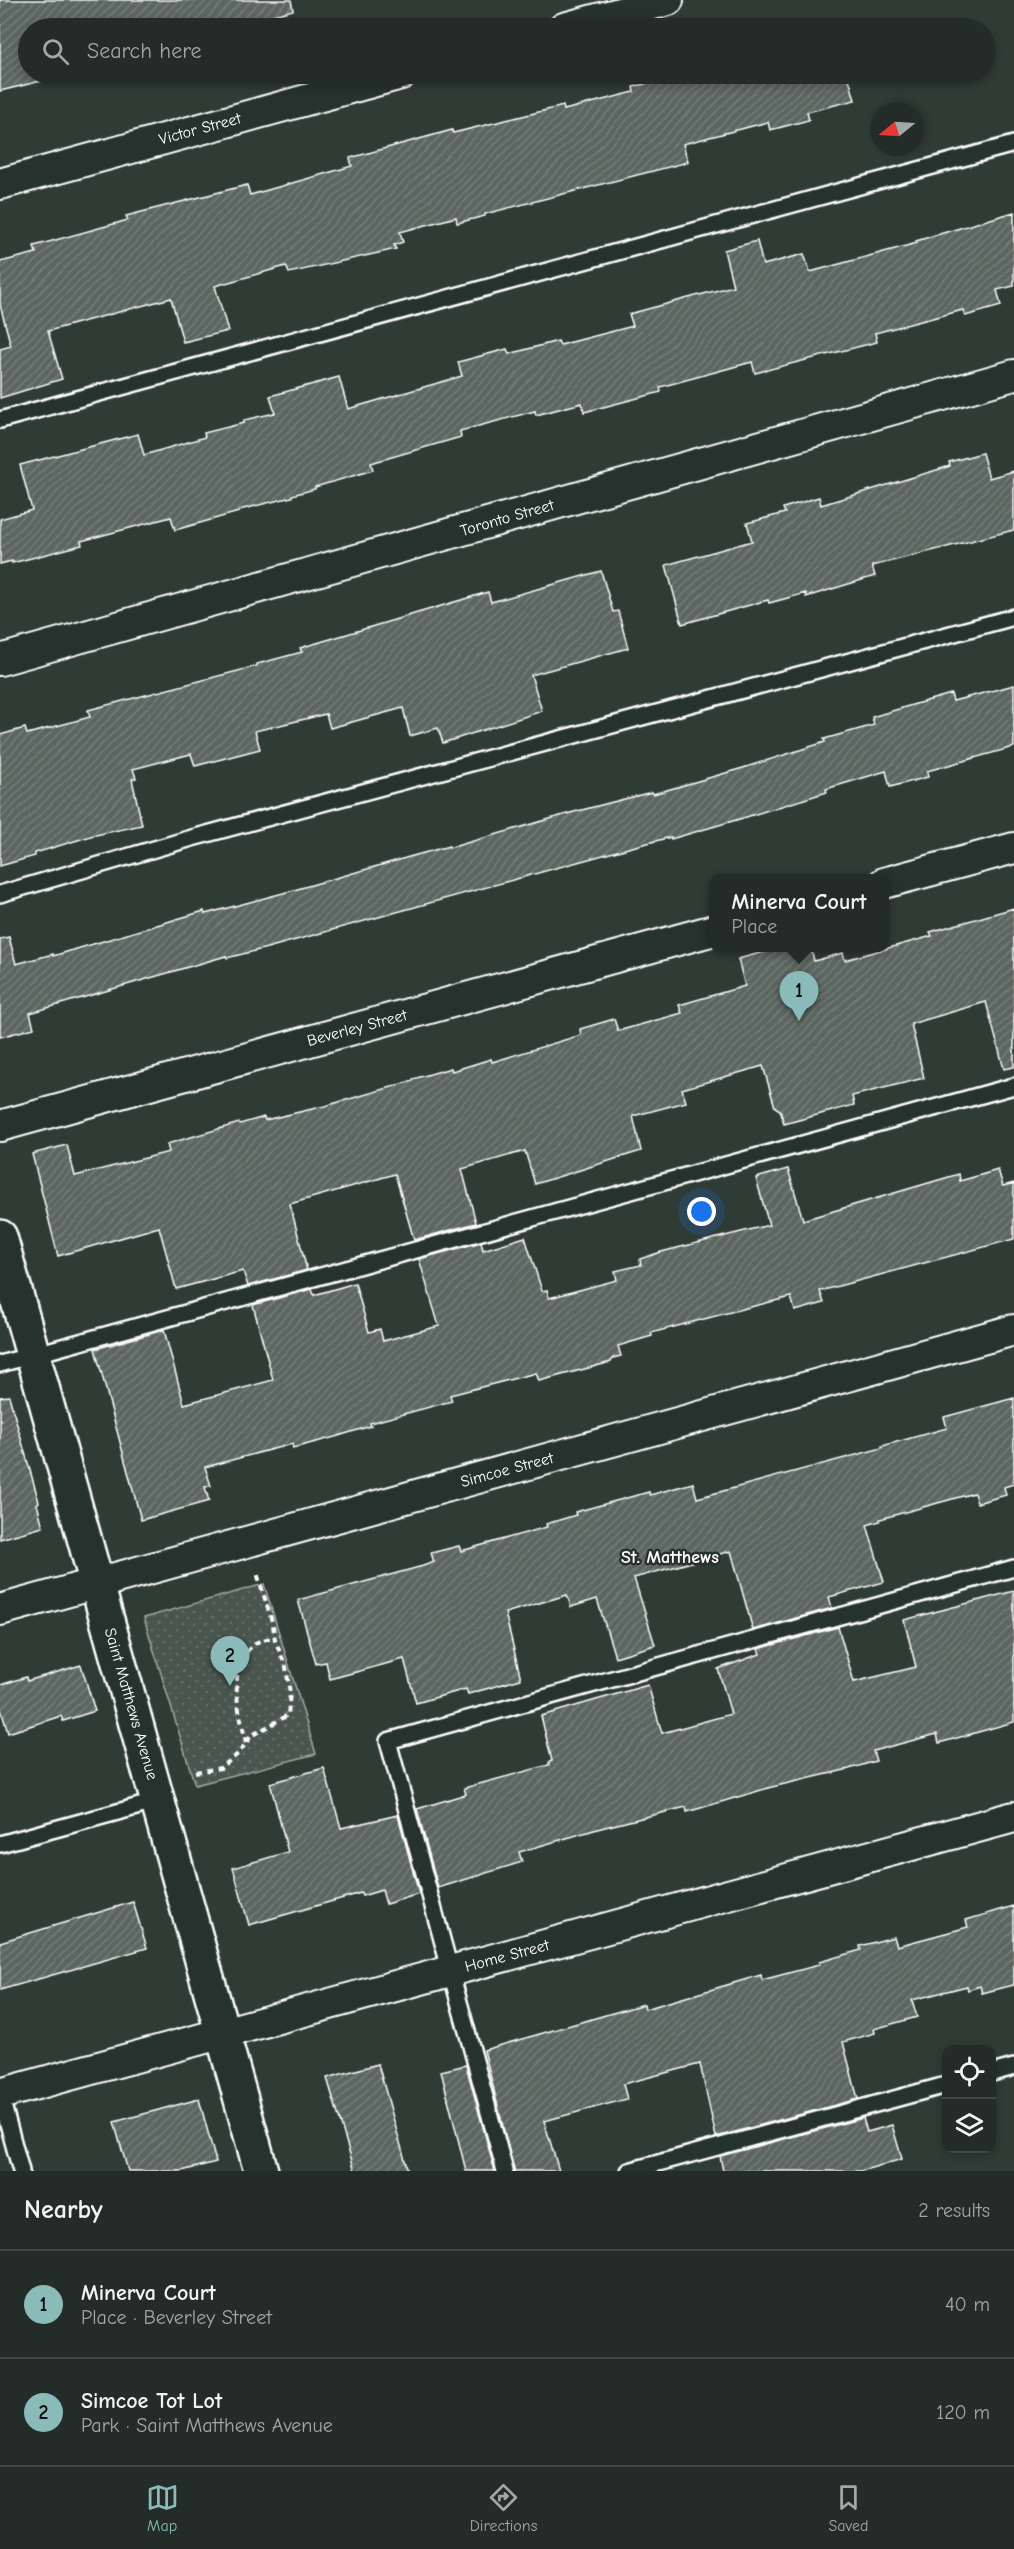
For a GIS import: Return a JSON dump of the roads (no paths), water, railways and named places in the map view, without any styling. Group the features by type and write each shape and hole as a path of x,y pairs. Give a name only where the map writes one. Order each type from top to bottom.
{"street":[{"path":"601,18 668,0"},
{"name":"Victor Street","path":"0,184 365,84"},
{"name":"Toronto Street","path":"0,660 1014,375"},
{"path":"889,882 1014,848"},
{"name":"Beverley Street","path":"0,1126 709,931"},
{"name":"Saint Matthews Avenue","path":"0,1237 261,2171"},
{"name":"Simcoe Street","path":"0,1610 1014,1330"},
{"name":"Home Street","path":"0,2094 1014,1817"}],"lane":[{"path":"0,420 1014,144"},
{"path":"0,894 192,838 1014,617"},
{"path":"0,1364 1014,1086"},
{"path":"505,2171 388,1741 1014,1568"},
{"path":"0,1844 158,1801"},
{"path":"996,2072 1014,2067"},
{"path":"629,2171 942,2086"},
{"path":"0,2094 21,2171"}],"place":[{"name":"Minerva Court","path":"799,1021"},
{"name":"Simcoe Tot Lot","path":"230,1686"}],"district":[{"name":"St. Matthews","path":"670,1557"}]}
